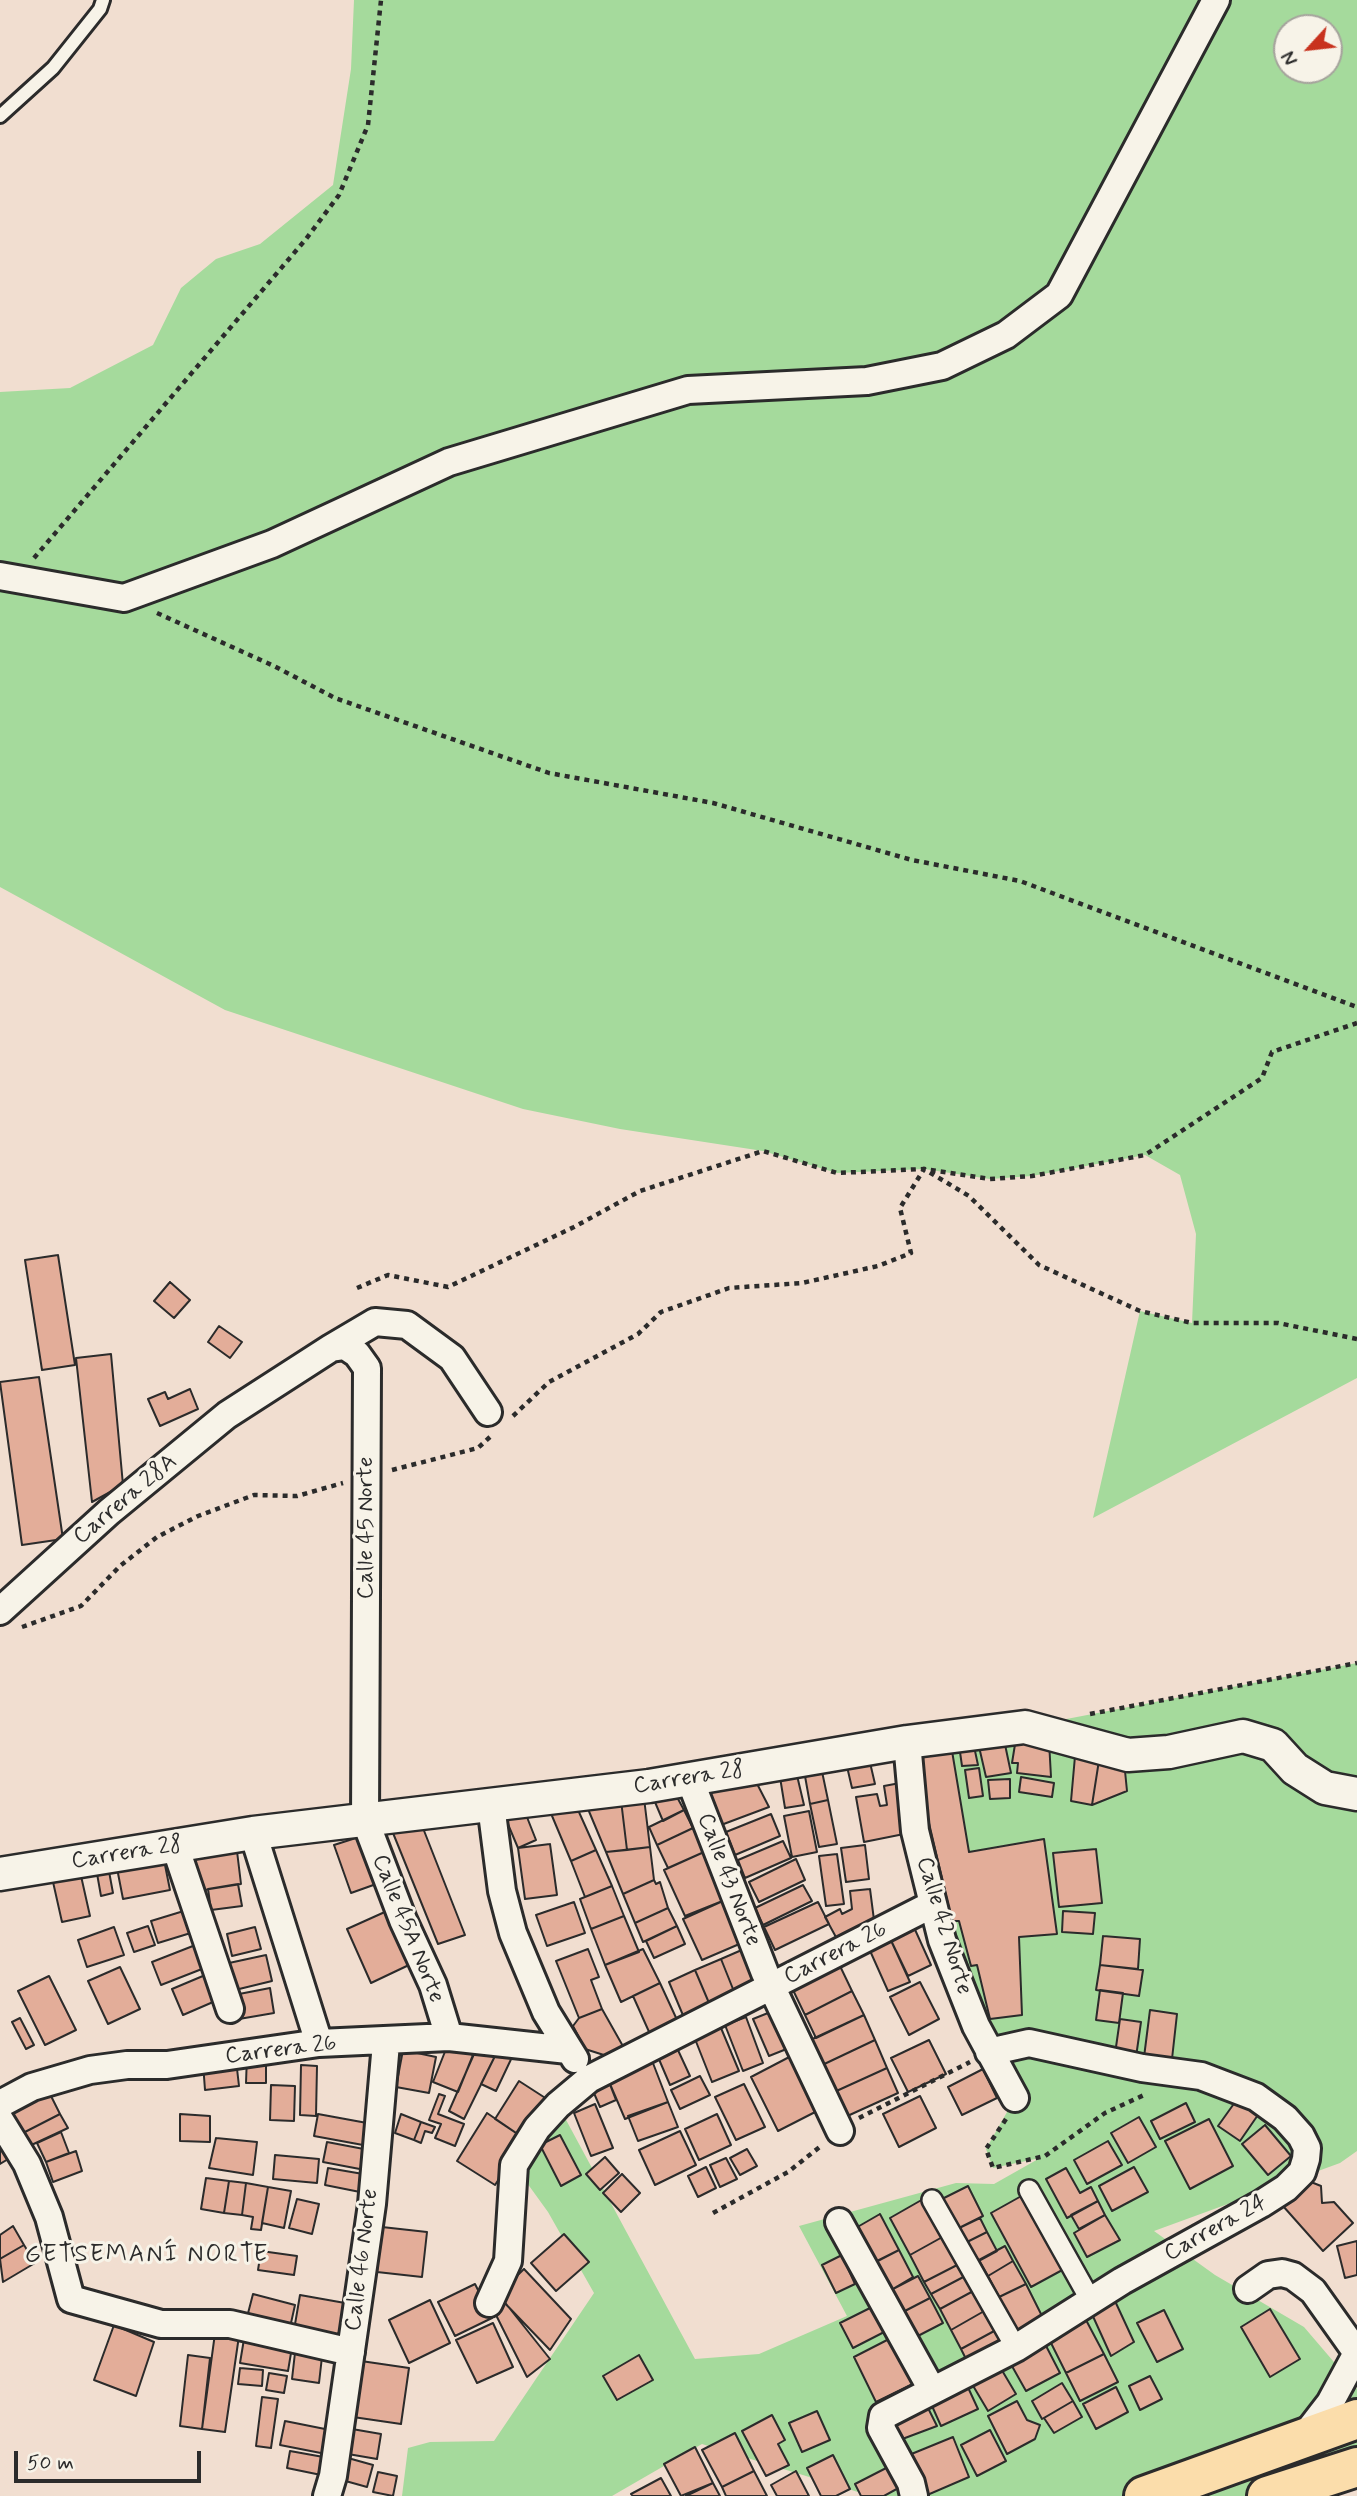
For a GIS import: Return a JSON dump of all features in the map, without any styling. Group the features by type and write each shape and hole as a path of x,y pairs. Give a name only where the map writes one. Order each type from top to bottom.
{"highway":[{"path":"1144,2496 1357,2419"},
{"path":"1267,2496 1357,2466"}],"street":[{"path":"8,578 124,598 272,544 449,462 688,390 867,381 942,366 1006,335 1059,295 1216,0"},
{"path":"331,1348 374,1322 407,1325 452,1359 488,1412"},
{"name":"Calle 45 Norte","path":"331,1348 345,1346 357,1354 367,1368 365,1820"},
{"name":"Carrera 28A","path":"0,1611 109,1512 227,1415 331,1348"},
{"name":"Carrera 28","path":"0,1874 253,1833 690,1780 907,1742 1025,1727 1128,1755 1169,1752 1243,1736 1273,1745 1295,1769 1325,1788 1357,1794"},
{"name":"Calle 42 Norte","path":"907,1742 915,1831 933,1905 958,1983 989,2052 1015,2098"},
{"name":"Calle 43 Norte","path":"690,1780 724,1873 840,2131"},
{"path":"489,2304 508,2262 514,2165 537,2128 589,2079 568,2050 537,1993 513,1933 502,1891 491,1805"},
{"name":"Calle 45A Norte","path":"365,1820 403,1920 433,1984 449,2037"},
{"path":"253,1833 319,2043"},
{"path":"175,1846 230,2009"},
{"name":"Carrera 26","path":"589,2079 933,1905"},
{"name":"Carrera 26","path":"0,2104 32,2087 90,2070 127,2065 167,2065 319,2043 386,2043 449,2037 568,2050"},
{"name":"Calle 46 Norte","path":"330,2486 372,2204 386,2043"},
{"name":"Carrera 24","path":"914,2496 911,2483 881,2428 883,2416 1016,2348 1091,2301 1286,2188 1302,2172 1307,2148 1301,2136 1285,2118 1256,2097 1201,2077 1029,2043 989,2052"},
{"path":"0,2120 27,2164 49,2217 71,2299 161,2323 230,2325 351,2352"},
{"path":"1029,2189 1091,2301"},
{"path":"932,2200 1016,2348"},
{"path":"839,2222 932,2390"},
{"path":"1248,2289 1268,2275 1282,2273 1293,2276 1313,2291 1357,2353 1330,2403 1303,2438"}],"lane":[{"path":"0,116 52,68 100,9 103,0"}],"path":[{"path":"8,578 306,239 339,195 368,125 381,0"},
{"path":"124,598 274,666 335,698 549,773 713,803 912,860 1020,881 1357,1007"},
{"path":"357,1288 388,1275 448,1287 574,1227 640,1191 763,1151 837,1173 924,1169 1004,1178 1145,1155 1262,1078 1272,1052 1357,1023"},
{"path":"924,1169 969,1196 1038,1265 1140,1311 1192,1324 1278,1323 1357,1339"},
{"path":"1078,1716 1357,1662"},
{"path":"1015,2098 986,2149 993,2168 1045,2156 1105,2113 1150,2092"}],"green space":[{"path":"354,0 1357,0 1357,1378 1093,1518 1140,1311 1192,1323 1196,1234 1180,1175 1145,1155 1032,1176 990,1179 924,1169 837,1173 763,1151 620,1129 523,1109 225,1010 0,887 0,392 70,388 153,345 181,288 216,259 260,244 333,185 351,69"},
{"path":"1357,1663 1357,2151 1340,2163 1154,2231 1215,2275 1304,2327 1357,2389 1357,2488 1286,2488 1271,2496 871,2496 702,2444 612,2496 402,2496 408,2448 430,2442 494,2441 594,2293 548,2212 514,2165 558,2105 695,2359 759,2354 847,2316 799,2226 956,2183 994,2184 1040,2158 993,2168 986,2149 1015,2098 976,2026 907,1754 1025,1727"}],"building":[{"path":"58,1255 75,1365 42,1370 25,1260"},
{"path":"170,1282 190,1300 174,1318 154,1301"},
{"path":"219,1326 242,1342 230,1358 208,1342"},
{"path":"111,1354 123,1485 92,1502 76,1358"},
{"path":"39,1377 63,1539 22,1545 0,1382"},
{"path":"190,1389 198,1409 160,1426 148,1399 165,1392 168,1399"},
{"path":"1017,1732 1049,1741 1051,1777 1017,1773 1018,1763 1012,1763"},
{"path":"1003,1735 1011,1773 986,1777 977,1738"},
{"path":"972,1737 978,1765 962,1766 958,1738"},
{"path":"951,1745 969,1852 1044,1839 1057,1934 1019,1937 1022,2015 990,2019 977,1965 971,1966 959,1921 952,1921 924,1802 916,1752"},
{"path":"1076,1745 1100,1754 1092,1805 1071,1801"},
{"path":"868,1754 875,1784 852,1788 845,1758"},
{"path":"1100,1754 1124,1761 1127,1791 1092,1805"},
{"path":"820,1762 828,1800 810,1804 803,1765"},
{"path":"795,1767 804,1805 785,1808 779,1771"},
{"path":"979,1768 983,1796 969,1798 965,1770"},
{"path":"752,1774 769,1807 721,1825 709,1793"},
{"path":"1021,1777 1054,1783 1052,1797 1019,1792"},
{"path":"1010,1779 1010,1798 990,1799 988,1780"},
{"path":"900,1783 909,1833 864,1842 856,1797 877,1794 880,1806 887,1805 884,1786"},
{"path":"671,1786 684,1810 663,1821 652,1795"},
{"path":"643,1790 650,1847 627,1850 620,1792"},
{"path":"620,1792 627,1850 606,1852 583,1797"},
{"path":"828,1800 837,1844 819,1847 810,1804"},
{"path":"574,1801 596,1850 571,1861 547,1804"},
{"path":"521,1802 536,1840 518,1848 502,1810"},
{"path":"684,1810 693,1828 657,1845 649,1827"},
{"path":"809,1811 817,1852 792,1857 784,1816"},
{"path":"771,1814 780,1836 735,1855 726,1832"},
{"path":"421,1823 465,1935 438,1944 393,1833"},
{"path":"693,1828 704,1852 668,1868 657,1845"},
{"path":"362,1836 379,1883 351,1893 334,1845"},
{"path":"783,1841 791,1858 745,1878 738,1860"},
{"path":"236,1843 241,1884 197,1891 190,1851"},
{"path":"550,1844 557,1895 525,1899 518,1848"},
{"path":"865,1845 869,1879 846,1882 841,1848"},
{"path":"650,1847 654,1880 623,1894 606,1852"},
{"path":"1096,1849 1102,1903 1059,1907 1053,1853"},
{"path":"596,1850 612,1886 585,1897 571,1861"},
{"path":"704,1852 725,1900 685,1916 664,1870"},
{"path":"837,1854 844,1904 826,1906 819,1856"},
{"path":"163,1855 170,1890 123,1899 116,1863"},
{"path":"796,1859 805,1880 759,1902 749,1882"},
{"path":"108,1866 113,1893 101,1896 96,1868"},
{"path":"79,1867 90,1916 62,1922 51,1873"},
{"path":"654,1880 656,1884 660,1882 668,1908 635,1923 623,1894"},
{"path":"238,1884 242,1906 211,1910 208,1889"},
{"path":"803,1885 812,1901 763,1925 755,1908"},
{"path":"612,1886 624,1916 591,1929 580,1899"},
{"path":"870,1889 874,1920 837,1939 825,1917 840,1909 842,1914 852,1909 850,1891"},
{"path":"725,1900 744,1942 702,1960 683,1919"},
{"path":"574,1902 585,1933 547,1946 536,1915"},
{"path":"818,1902 829,1924 775,1950 764,1927"},
{"path":"668,1908 677,1926 643,1942 635,1923"},
{"path":"187,1910 194,1932 158,1943 151,1921"},
{"path":"387,1911 411,1964 371,1983 347,1929"},
{"path":"1063,1911 1095,1913 1093,1934 1062,1932"},
{"path":"624,1916 639,1952 605,1965 591,1929"},
{"path":"912,1923 931,1965 908,1976 888,1934"},
{"path":"148,1926 155,1945 134,1952 127,1933"},
{"path":"677,1926 685,1944 654,1958 646,1941"},
{"path":"114,1927 124,1955 87,1967 78,1940"},
{"path":"255,1927 261,1949 232,1956 227,1934"},
{"path":"888,1934 910,1982 888,1991 867,1944"},
{"path":"1103,1936 1140,1939 1138,1969 1100,1965"},
{"path":"198,1944 207,1967 161,1985 152,1962"},
{"path":"588,1949 599,1977 591,1980 602,2009 579,2018 556,1961"},
{"path":"643,1949 660,1983 621,2002 605,1965"},
{"path":"744,1949 761,1989 737,1999 721,1959"},
{"path":"266,1955 272,1981 235,1990 229,1963"},
{"path":"721,1959 737,1999 712,2010 695,1970"},
{"path":"1100,1965 1143,1970 1139,1996 1096,1990"},
{"path":"840,1966 852,1991 805,2015 793,1990"},
{"path":"120,1967 140,2009 108,2024 88,1981"},
{"path":"695,1970 712,2010 685,2020 669,1982"},
{"path":"210,1973 220,1999 183,2015 172,1989"},
{"path":"49,1976 76,2030 45,2045 18,1991"},
{"path":"920,1982 939,2019 909,2035 890,1997"},
{"path":"660,1983 678,2022 650,2034 633,1996"},
{"path":"270,1988 274,2013 239,2019 234,1995"},
{"path":"1100,1990 1123,1993 1119,2023 1096,2020"},
{"path":"852,1991 864,2015 816,2038 805,2015"},
{"path":"602,2009 624,2048 607,2056 585,2049 573,2026 579,2018"},
{"path":"1150,2010 1177,2014 1171,2068 1143,2065"},
{"path":"773,2011 789,2048 769,2056 753,2019"},
{"path":"864,2015 875,2040 818,2067 806,2042"},
{"path":"746,2017 763,2063 743,2071 725,2025"},
{"path":"20,2018 34,2045 26,2049 12,2022"},
{"path":"1120,2019 1141,2022 1136,2057 1115,2054"},
{"path":"721,2028 739,2071 712,2082 695,2039"},
{"path":"875,2040 887,2068 832,2093 818,2067"},
{"path":"929,2040 946,2074 908,2092 891,2058"},
{"path":"448,2044 473,2055 458,2092 433,2082"},
{"path":"478,2045 496,2054 464,2119 449,2111"},
{"path":"677,2048 690,2076 670,2085 658,2057"},
{"path":"403,2050 436,2057 429,2093 396,2087"},
{"path":"514,2053 496,2091 481,2084 496,2054"},
{"path":"795,2054 823,2108 778,2131 751,2077"},
{"path":"247,2055 266,2056 266,2083 246,2083"},
{"path":"651,2058 668,2102 625,2119 607,2077"},
{"path":"236,2060 239,2086 205,2090 203,2063"},
{"path":"301,2065 317,2066 316,2116 300,2115"},
{"path":"887,2068 898,2093 843,2118 832,2093"},
{"path":"983,2069 997,2098 962,2115 948,2087"},
{"path":"700,2076 710,2095 680,2109 671,2090"},
{"path":"607,2077 616,2100 600,2107 590,2084"},
{"path":"519,2081 550,2101 525,2139 495,2119"},
{"path":"744,2084 765,2127 736,2140 715,2097"},
{"path":"271,2085 295,2086 294,2121 270,2120"},
{"path":"49,2092 60,2114 23,2133 12,2112"},
{"path":"439,2094 445,2096 438,2114 464,2124 455,2146 435,2138 441,2124 429,2120"},
{"path":"920,2096 936,2128 899,2147 883,2114"},
{"path":"1238,2098 1260,2112 1240,2141 1218,2126"},
{"path":"668,2102 678,2127 638,2141 628,2116"},
{"path":"1186,2103 1195,2122 1160,2139 1151,2121"},
{"path":"595,2104 613,2148 591,2156 574,2113"},
{"path":"487,2113 525,2139 495,2185 457,2161"},
{"path":"60,2114 68,2128 25,2148 23,2133"},
{"path":"180,2114 210,2116 210,2142 180,2141"},
{"path":"318,2114 367,2123 363,2145 314,2136"},
{"path":"401,2114 421,2122 414,2140 395,2133"},
{"path":"717,2114 731,2145 699,2160 685,2129"},
{"path":"1139,2117 1156,2147 1128,2163 1111,2133"},
{"path":"1209,2119 1233,2166 1190,2189 1165,2141"},
{"path":"421,2122 435,2127 432,2133 425,2131 421,2143 414,2140"},
{"path":"1265,2125 1291,2156 1268,2175 1242,2144"},
{"path":"680,2131 696,2165 655,2185 639,2150"},
{"path":"61,2132 69,2153 46,2162 37,2143"},
{"path":"560,2135 581,2175 561,2186 540,2145"},
{"path":"216,2138 257,2142 253,2175 209,2168"},
{"path":"0,2141 10,2158 0,2164"},
{"path":"1108,2141 1122,2165 1087,2184 1074,2160"},
{"path":"327,2142 369,2150 365,2170 323,2162"},
{"path":"747,2149 757,2166 740,2175 730,2158"},
{"path":"76,2151 82,2171 53,2182 46,2162"},
{"path":"275,2155 319,2159 317,2183 273,2179"},
{"path":"605,2157 619,2173 600,2190 586,2174"},
{"path":"726,2158 737,2179 720,2187 710,2165"},
{"path":"706,2167 716,2188 698,2197 688,2176"},
{"path":"1134,2167 1148,2192 1112,2211 1099,2186"},
{"path":"328,2168 363,2174 360,2192 325,2185"},
{"path":"1066,2168 1080,2193 1091,2187 1098,2201 1067,2218 1046,2179"},
{"path":"622,2174 640,2193 621,2212 603,2193"},
{"path":"206,2178 229,2181 224,2213 201,2209"},
{"path":"229,2181 246,2183 242,2215 224,2213"},
{"path":"1311,2182 1321,2186 1322,2203 1334,2202 1353,2223 1323,2251 1283,2206"},
{"path":"246,2183 268,2187 261,2230 251,2229 253,2217 242,2215"},
{"path":"968,2186 983,2216 955,2230 940,2200"},
{"path":"268,2187 291,2191 284,2228 262,2223"},
{"path":"1025,2194 1066,2268 1031,2287 991,2213"},
{"path":"925,2198 946,2235 910,2255 890,2218"},
{"path":"297,2199 319,2204 312,2234 289,2228"},
{"path":"1098,2201 1105,2215 1079,2229 1071,2215"},
{"path":"880,2214 899,2250 873,2263 854,2229"},
{"path":"1105,2215 1120,2240 1087,2257 1074,2233"},
{"path":"980,2218 987,2232 963,2244 955,2230"},
{"path":"13,2226 24,2245 0,2259 0,2235"},
{"path":"382,2227 427,2232 422,2277 377,2272"},
{"path":"987,2232 997,2251 973,2264 963,2244"},
{"path":"564,2234 589,2262 556,2291 531,2263"},
{"path":"946,2235 961,2263 924,2282 910,2255"},
{"path":"1357,2241 1357,2275 1345,2278 1337,2246"},
{"path":"24,2245 35,2263 3,2282 0,2259"},
{"path":"1005,2246 1013,2261 988,2276 979,2260"},
{"path":"899,2250 913,2277 891,2290 868,2266"},
{"path":"261,2251 297,2256 294,2275 258,2270"},
{"path":"842,2255 855,2284 836,2293 822,2265"},
{"path":"1013,2261 1026,2284 999,2297 988,2276"},
{"path":"961,2263 969,2274 931,2294 924,2282"},
{"path":"524,2269 571,2319 550,2350 497,2295"},
{"path":"969,2274 977,2289 940,2309 931,2294"},
{"path":"918,2276 930,2298 903,2312 891,2290"},
{"path":"475,2284 492,2318 455,2336 438,2302"},
{"path":"1026,2284 1045,2322 1014,2337 995,2299"},
{"path":"977,2289 986,2310 951,2330 940,2309"},
{"path":"253,2294 295,2305 289,2332 246,2321"},
{"path":"300,2295 345,2303 338,2345 293,2336"},
{"path":"930,2298 943,2323 912,2339 899,2314"},
{"path":"430,2300 450,2343 409,2363 389,2320"},
{"path":"503,2300 550,2359 527,2377 495,2313"},
{"path":"1115,2301 1134,2342 1111,2356 1091,2312"},
{"path":"880,2303 892,2328 853,2348 840,2323"},
{"path":"1270,2309 1300,2359 1270,2377 1241,2327"},
{"path":"986,2310 996,2330 961,2349 951,2330"},
{"path":"1164,2310 1183,2349 1157,2362 1137,2323"},
{"path":"1086,2320 1104,2354 1066,2373 1049,2339"},
{"path":"493,2323 513,2367 477,2383 456,2340"},
{"path":"114,2325 154,2342 136,2396 94,2380"},
{"path":"216,2326 240,2329 225,2432 202,2429"},
{"path":"996,2330 1005,2349 970,2367 961,2349"},
{"path":"891,2338 921,2380 876,2402 854,2357"},
{"path":"244,2339 292,2347 288,2371 240,2363"},
{"path":"1043,2340 1060,2373 1026,2391 1008,2359"},
{"path":"296,2344 323,2348 319,2383 292,2379"},
{"path":"1104,2354 1118,2382 1080,2401 1066,2373"},
{"path":"188,2355 210,2358 202,2429 180,2426"},
{"path":"639,2355 653,2380 617,2400 603,2376"},
{"path":"361,2361 409,2368 401,2424 353,2417"},
{"path":"1000,2367 1016,2394 988,2411 972,2384"},
{"path":"240,2368 263,2370 262,2386 238,2384"},
{"path":"269,2373 287,2376 284,2393 266,2390"},
{"path":"1150,2376 1162,2399 1140,2410 1129,2386"},
{"path":"965,2381 978,2409 941,2426 928,2397"},
{"path":"1062,2383 1073,2401 1042,2419 1032,2401"},
{"path":"1116,2387 1128,2412 1096,2429 1083,2404"},
{"path":"262,2397 278,2399 271,2448 256,2446"},
{"path":"924,2400 937,2426 889,2444 886,2419"},
{"path":"1017,2401 1027,2420 1040,2425 1035,2439 1007,2454 988,2416"},
{"path":"1073,2401 1082,2417 1054,2433 1044,2418"},
{"path":"817,2411 830,2440 802,2452 789,2423"},
{"path":"772,2415 785,2440 778,2444 789,2465 766,2476 742,2431"},
{"path":"285,2421 335,2431 331,2455 280,2445"},
{"path":"352,2429 381,2434 377,2459 348,2454"},
{"path":"990,2430 1006,2461 977,2476 961,2445"},
{"path":"735,2433 754,2471 722,2487 702,2450"},
{"path":"953,2437 969,2477 925,2496 909,2455"},
{"path":"695,2447 713,2483 681,2496 664,2464"},
{"path":"290,2451 329,2458 326,2476 287,2468"},
{"path":"833,2455 850,2489 836,2496 821,2496 807,2468"},
{"path":"348,2458 373,2465 367,2487 342,2480"},
{"path":"894,2464 904,2485 884,2496 861,2496 855,2484"},
{"path":"754,2471 767,2496 726,2496 722,2487"},
{"path":"796,2471 809,2496 777,2496 771,2485"},
{"path":"378,2472 397,2476 393,2496 373,2492"},
{"path":"661,2478 671,2496 631,2494"},
{"path":"713,2483 720,2496 686,2496"}],"district":[{"name":"GETSEMANÍ NORTE","path":"147,2256"}]}
